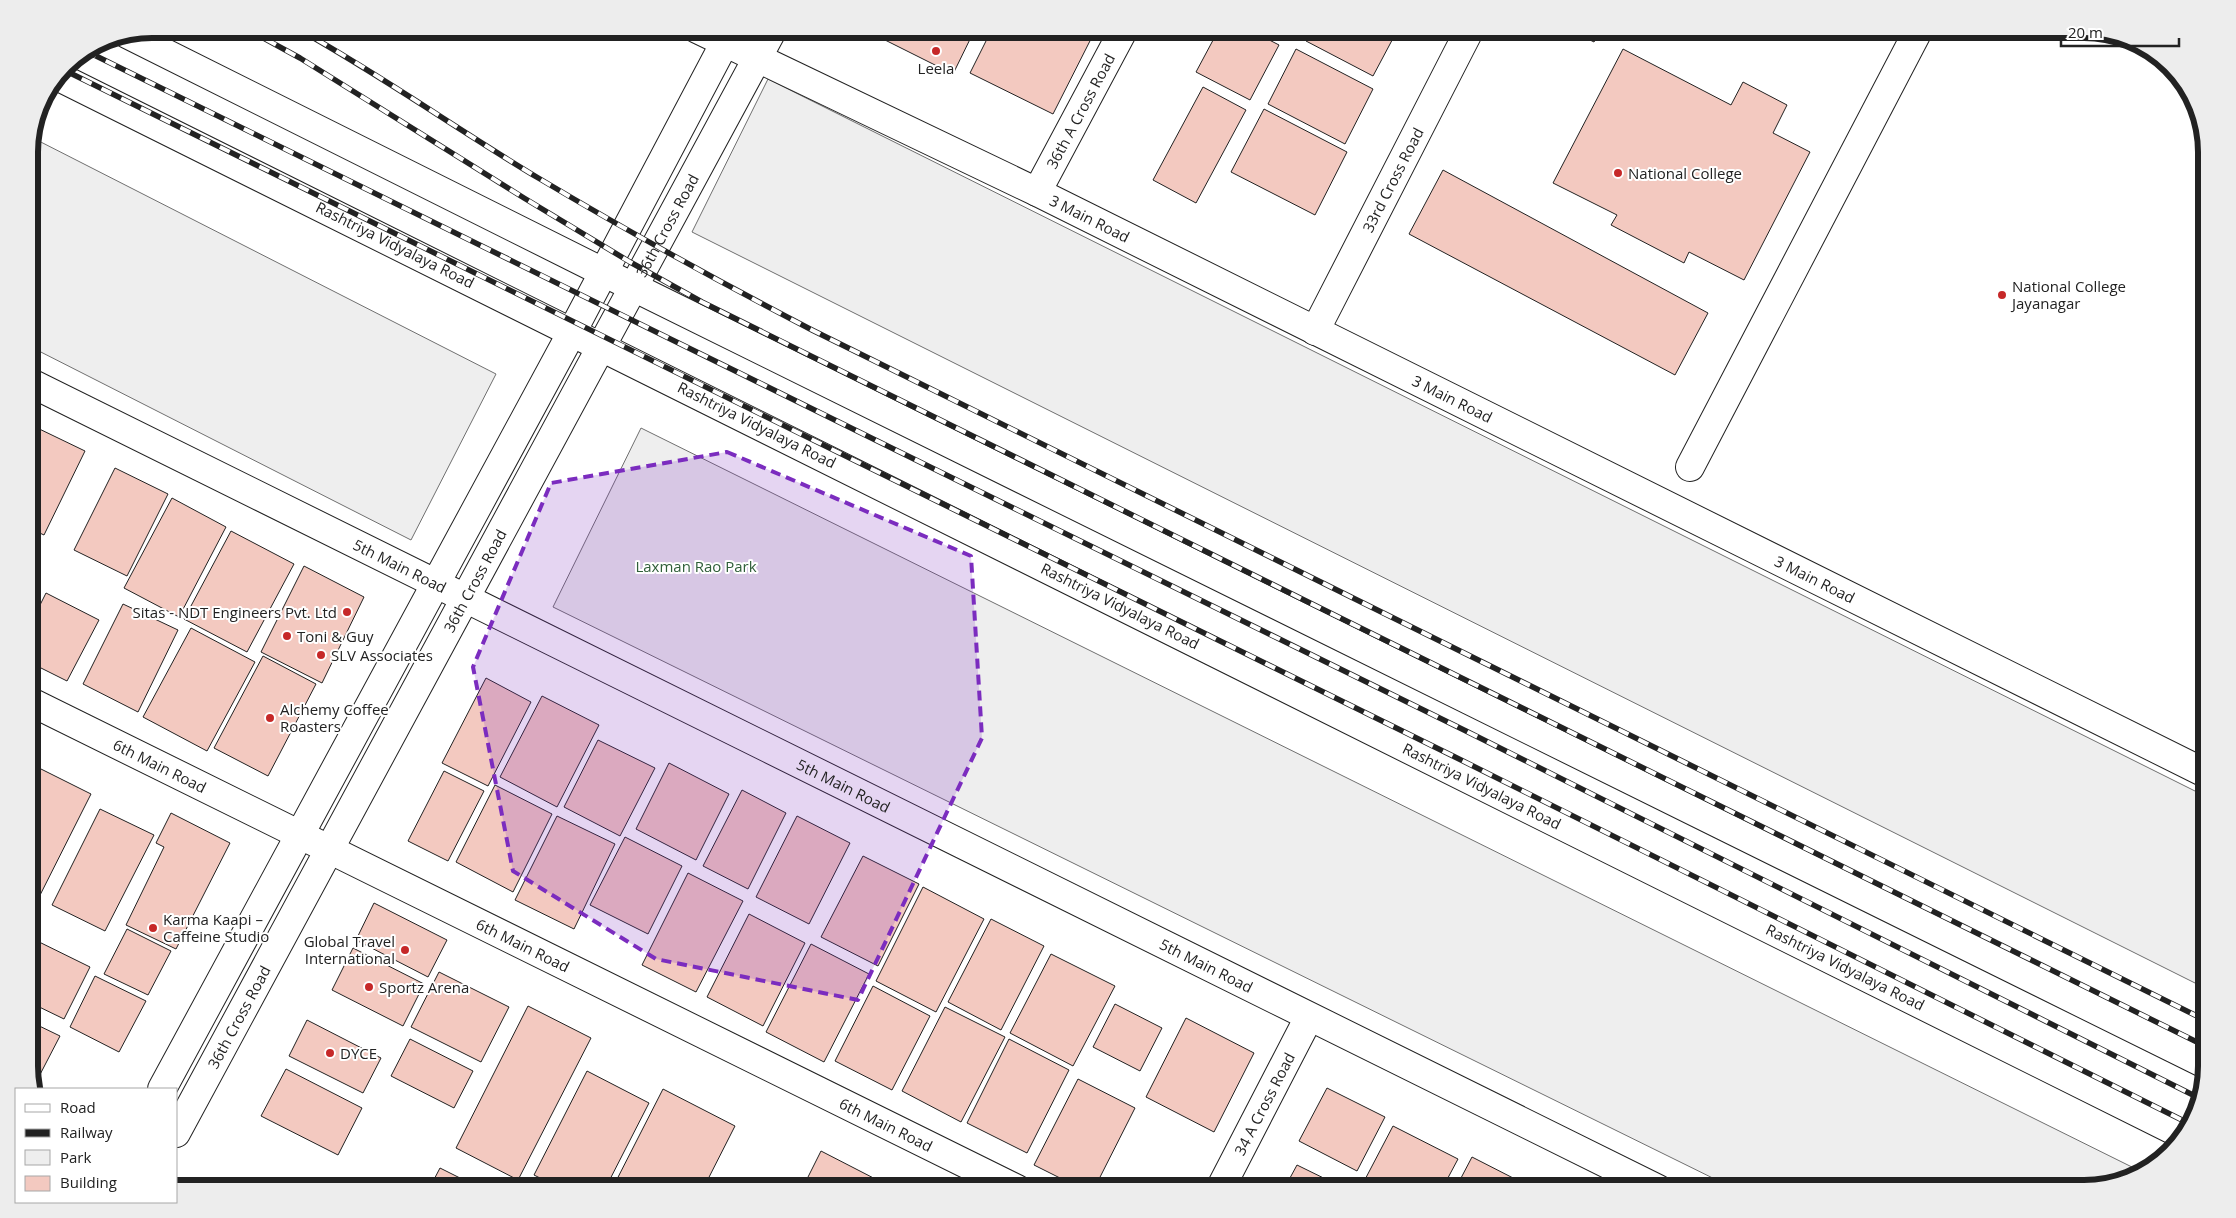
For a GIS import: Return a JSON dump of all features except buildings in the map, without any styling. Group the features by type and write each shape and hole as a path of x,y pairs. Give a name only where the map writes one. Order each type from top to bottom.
{"main road":[{"path":"136,38 634,288 2198,1061"},
{"path":"163,1088 572,332 727,38"},
{"name":"3 Main Road","path":"731,38 758,58 1037,192 1315,332 2198,770"},
{"name":"36th Cross Road","path":"178,1129 768,38"},
{"name":"36th A Cross Road","path":"1037,192 1119,38"},
{"name":"33rd Cross Road","path":"1315,332 1465,38"},
{"path":"1690,467 1915,38"},
{"name":"Rashtriya Vidyalaya Road","path":"64,79 2178,1132"},
{"name":"5th Main Road","path":"38,386 1640,1180"},
{"name":"6th Main Road","path":"38,705 999,1180"},
{"name":"34 A Cross Road","path":"1225,1180 1309,1017"}],"highlighted area":[{"path":"727,452 971,556 982,738 858,1000 656,959 513,871 473,667 551,483"}],"green space":[{"path":"768,79 2198,793 2198,985 692,232"},
{"path":"38,141 496,374 411,540 38,351"},
{"name":"Laxman Rao Park","path":"641,428 2135,1168 2114,1177 2099,1180 1717,1180 553,607"}],"railway":[{"path":"263,38 300,58 630,262 702,302 2198,1043"},
{"path":"314,38 573,199 743,294 812,330 2198,1017"},
{"path":"93,54 1466,731 2195,1096"},
{"path":"69,73 1455,757 2184,1121"}],"place":[{"name":"Leela","path":"936,51"},
{"name":"National College","path":"1618,173"},
{"name":"National College Jayanagar","path":"2002,295"},
{"name":"Sitas - NDT Engineers Pvt. Ltd","path":"347,612"},
{"name":"Toni & Guy","path":"287,636"},
{"name":"SLV Associates","path":"321,655"},
{"name":"Alchemy Coffee Roasters","path":"270,718"},
{"name":"Karma Kaapi – Caffeine Studio","path":"153,928"},
{"name":"Global Travel International","path":"405,950"},
{"name":"Sportz Arena","path":"369,987"},
{"name":"DYCE","path":"330,1053"}]}
